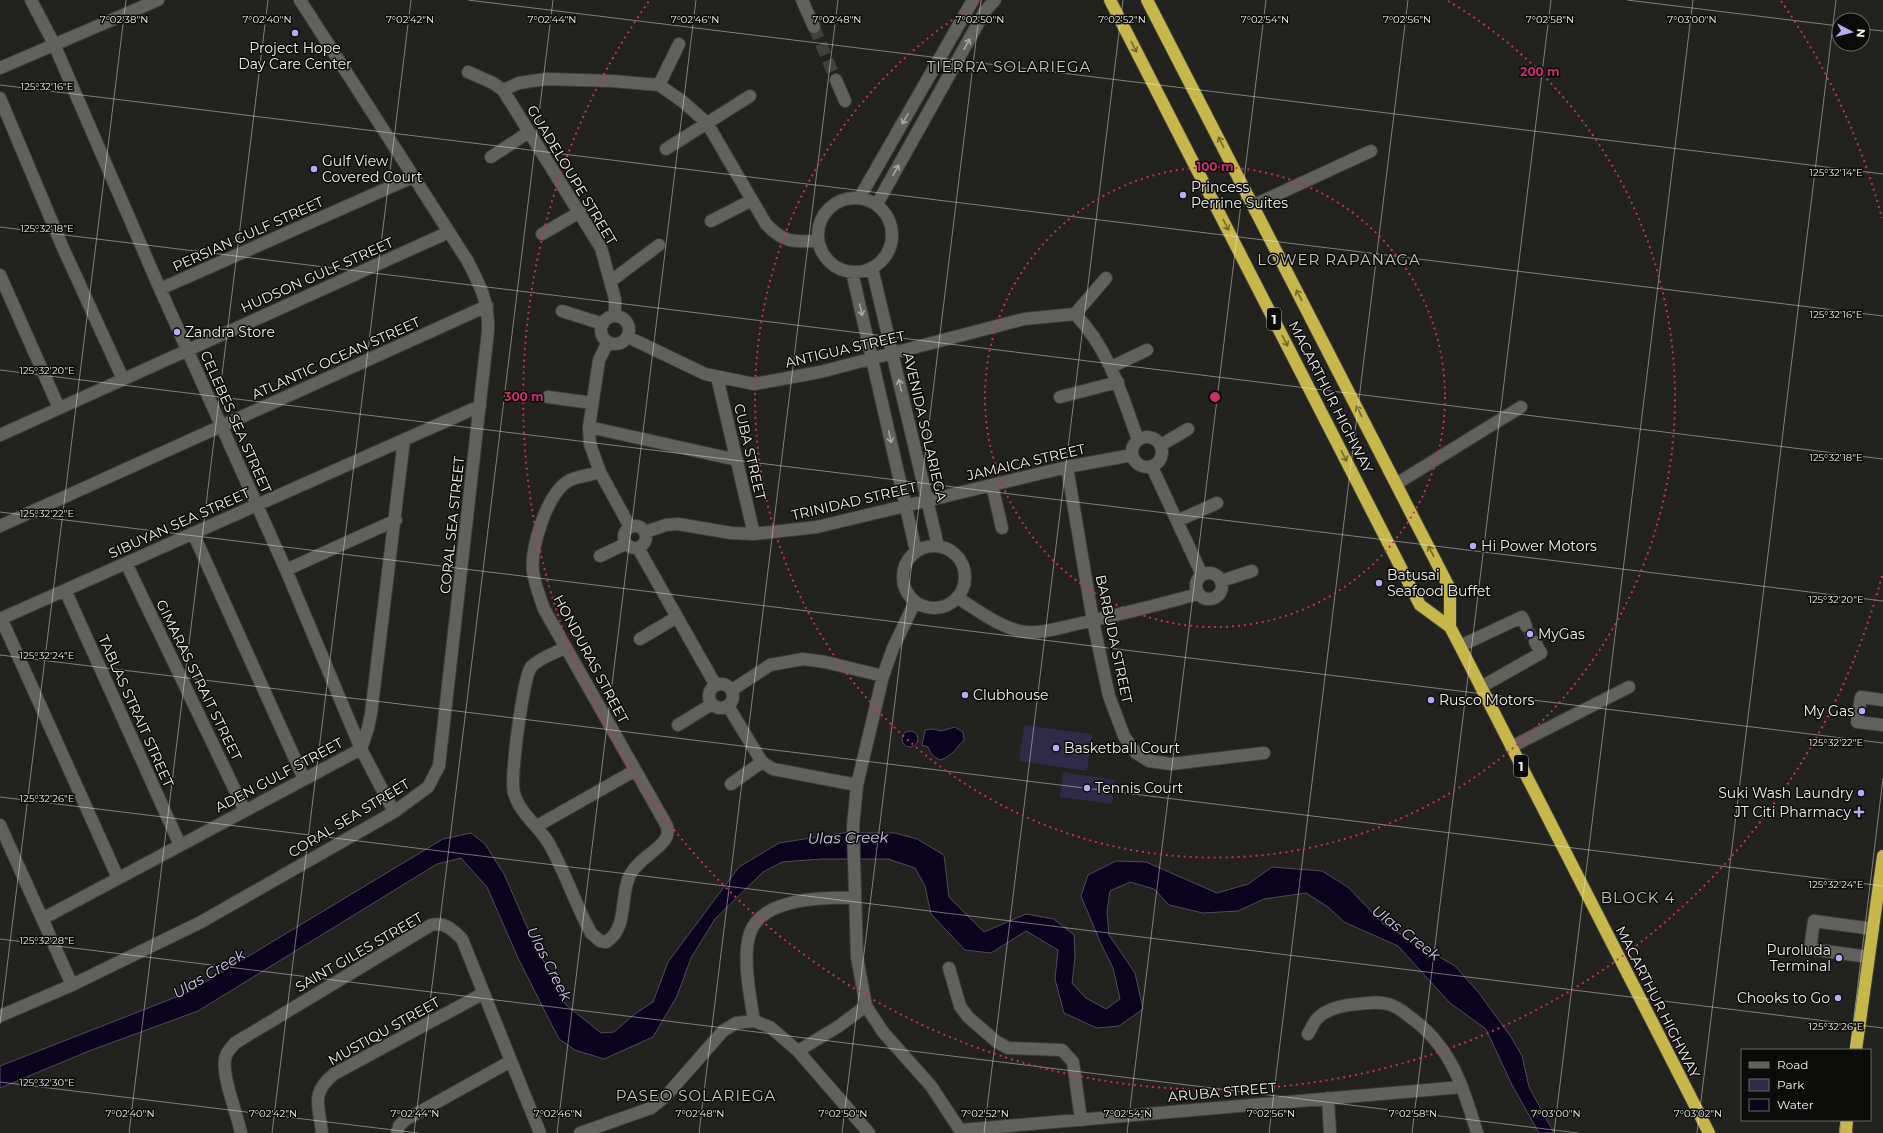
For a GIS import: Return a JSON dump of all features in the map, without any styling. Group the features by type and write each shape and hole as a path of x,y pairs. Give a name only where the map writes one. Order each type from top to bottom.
{"highway":[{"name":"MACARTHUR HIGHWAY","path":"1110,0 1420,605 1450,628 1460,646 1709,1133"},
{"name":"MACARTHUR HIGHWAY","path":"1147,0 1254,205 1450,589 1450,628"},
{"path":"1856,1049 1883,856"},
{"path":"1846,1133 1847,1121"}],"street":[{"name":"CELEBES SEA STREET","path":"31,0 54,44 160,289 286,570 361,749 394,812"},
{"path":"0,68 158,0"},
{"name":"CORAL SEA STREET","path":"0,1016 72,985 201,922 394,812 428,787 439,766 488,331 487,306 483,291 470,266 300,0"},
{"path":"802,0 814,27"},
{"path":"860,197 972,0"},
{"path":"877,204 985,11 995,0"},
{"path":"964,15 978,24"},
{"path":"659,86 679,44"},
{"name":"GUADELOUPE STREET","path":"468,72 494,83 503,90 580,212 601,248 615,300 615,316"},
{"path":"503,90 519,83 546,79 612,81 659,86 682,101 707,123 766,224 774,233 792,242 818,241"},
{"path":"836,80 845,101"},
{"path":"666,149 750,96"},
{"path":"0,98 63,248 123,379"},
{"path":"915,100 930,109"},
{"path":"491,157 529,132"},
{"path":"1254,205 1371,151"},
{"name":"PERSIAN GULF STREET","path":"160,289 413,177"},
{"path":"850,197 860,197 877,204 886,213 891,225 893,238 889,250 882,261 872,268 862,272 852,272 834,266 827,259 818,241 820,221 825,212 840,200 850,197"},
{"path":"711,221 752,200"},
{"path":"542,234 580,212"},
{"name":"HUDSON GULF STREET","path":"0,435 449,232"},
{"path":"611,281 659,245"},
{"name":"AVENIDA SOLARIEGA","path":"872,268 938,546"},
{"path":"852,272 916,551"},
{"path":"0,275 60,408"},
{"path":"1106,278 1075,314 1087,326 1112,367 1138,440"},
{"name":"ATLANTIC OCEAN STREET","path":"0,526 487,306"},
{"path":"562,311 603,324"},
{"name":"ANTIGUA STREET","path":"628,337 705,374 754,384 820,372 1024,319 1075,314"},
{"path":"615,316 624,319 629,327 628,337 625,341 616,345 608,342 602,334 603,324 610,317 615,316"},
{"path":"608,342 598,360 589,428 590,444 600,472 630,527"},
{"path":"1112,367 1147,350"},
{"name":"CUBA STREET","path":"717,377 754,534"},
{"path":"1060,397 1118,382"},
{"path":"548,397 592,403"},
{"name":"SIBUYAN SEA STREET","path":"0,618 480,406"},
{"path":"1396,484 1521,407"},
{"path":"589,428 737,460"},
{"path":"1161,445 1188,430"},
{"path":"1143,438 1153,438 1161,445 1162,456 1160,461 1152,467 1147,468 1137,464 1132,455 1134,444 1143,438"},
{"name":"ADEN GULF STREET","path":"42,918 361,749 371,714 396,520 404,440"},
{"name":"JAMAICA STREET","path":"927,500 1067,467 1132,455"},
{"name":"BARBUDA STREET","path":"1067,467 1093,620 1104,674 1115,715 1124,736 1136,753 1149,761 1171,764 1264,753"},
{"path":"1152,467 1202,575"},
{"name":"HONDURAS STREET","path":"537,826 548,843 591,933 600,941 606,942 614,936 621,922 626,884 630,875 646,855 666,838 668,833 665,820 634,771 544,609 533,570 533,547 546,512 561,488 570,480 600,472"},
{"path":"992,485 1002,528"},
{"name":"TRINIDAD STREET","path":"645,532 666,525 678,524 731,533 754,534 784,532 817,527 927,500"},
{"path":"1177,521 1217,503"},
{"path":"286,570 396,520"},
{"path":"638,526 645,532 646,540 638,548 631,548 625,544 623,540 624,532 630,527 638,526"},
{"path":"193,533 304,780"},
{"path":"600,556 625,544"},
{"path":"927,546 938,546 948,548 962,561 966,581 958,598 950,604 937,608 924,607 915,602 908,595 904,586 903,576 905,567 916,551 927,546"},
{"path":"638,548 715,684"},
{"name":"GIMARAS STRAIT STREET","path":"126,563 245,811"},
{"path":"1221,581 1252,572"},
{"path":"1207,573 1216,575 1221,581 1222,591 1215,598 1206,599 1198,594 1196,586 1202,575 1207,573"},
{"name":"TABLAS STRAIT STREET","path":"65,590 180,845"},
{"path":"958,598 1002,624 1020,631 1049,630 1198,594"},
{"path":"915,602 893,648 883,676 857,785 853,826 857,957 866,1006 883,1032 931,1086 961,1132"},
{"path":"640,639 677,617"},
{"path":"1460,646 1522,617 1526,626"},
{"path":"0,618 118,878"},
{"path":"1481,687 1541,653 1535,642"},
{"path":"565,648 540,661 531,668 527,680 517,734 512,782 514,794 519,806 537,826 634,771"},
{"path":"732,690 770,664 803,659 825,662 883,676"},
{"path":"715,684 725,684 732,690 733,698 728,706 720,708 712,704 709,700 709,691 715,684"},
{"path":"1511,747 1629,688"},
{"path":"1883,700 1861,697 1857,722 1883,725"},
{"path":"678,725 712,704"},
{"path":"728,706 762,762 773,769 857,785"},
{"path":"731,784 762,762"},
{"path":"0,825 72,985"},
{"path":"754,1021 748,954 750,932 762,915 782,906 807,900 829,897 854,898"},
{"path":"1869,956 1810,949 1814,921 1873,929"},
{"name":"SAINT GILES STREET","path":"241,1133 224,1071 225,1058 228,1051 235,1043 430,926 439,924 449,926 462,939 540,1133"},
{"path":"949,968 960,1006 968,1017 997,1042 1008,1048 1062,1050 1069,1056 1073,1062 1081,1120"},
{"name":"MUSTIQU STREET","path":"322,1133 317,1097 323,1084 334,1074 484,992"},
{"path":"1308,1034 1317,1019 1335,1008 1351,1004 1376,1002 1391,1005 1404,1012 1424,1028 1443,1048 1462,1087 1477,1133"},
{"path":"798,1051 839,1026 866,1006"},
{"path":"580,1133 651,1108 664,1097 723,1031 736,1023 754,1021 770,1027 798,1051 869,1133"},
{"path":"397,1133 399,1126 405,1120 511,1061"},
{"name":"ARUBA STREET","path":"961,1132 1081,1120 1462,1087"},
{"path":"1328,1098 1330,1133"}],"green space":[{"name":"Basketball Court","path":"1024,725 1092,734 1087,771 1019,761"},
{"name":"Tennis Court","path":"1063,772 1115,780 1112,804 1060,797"}],"water":[{"path":"955,727 963,732 964,740 945,758 941,760 936,758 928,747 922,745 925,730 933,729 941,731"},
{"path":"907,731 913,731 918,736 916,745 913,747 907,747 902,742 902,736"},
{"name":"Ulas Creek","path":"471,833 485,844 504,874 528,929 565,1004 601,1033 614,1032 636,1013 653,1002 668,962 739,867 779,843 843,833 895,833 917,839 944,855 949,897 984,932 1026,914 1054,919 1074,935 1075,957 1072,983 1086,998 1106,1009 1120,999 1113,968 1101,944 1081,896 1088,875 1116,861 1146,862 1217,893 1248,884 1272,867 1322,871 1348,887 1383,924 1455,966 1479,993 1511,1037 1522,1056 1529,1087 1554,1133 1539,1133 1512,1085 1486,1029 1450,1003 1398,946 1344,922 1328,907 1306,893 1264,899 1238,911 1203,913 1169,905 1154,889 1130,882 1110,891 1107,912 1109,935 1135,973 1143,1009 1119,1026 1097,1028 1064,1013 1055,979 1058,950 1026,931 991,953 965,950 931,914 925,886 915,868 888,859 822,859 782,862 763,872 715,919 691,958 677,996 653,1037 604,1059 575,1050 559,1039 518,958 487,887 461,858 437,864 198,1011 89,1051 0,1088 0,1066 189,992 443,839"}],"tunnel":[{"path":"814,27 836,80"},
{"path":"1526,626 1535,642"}],"place":[{"name":"Project Hope Day Care Center","path":"295,33"},
{"name":"Gulf View Covered Court","path":"314,169"},
{"name":"Princess Perrine Suites","path":"1183,195"},
{"name":"Zandra Store","path":"177,332"},
{"name":"Hi Power Motors","path":"1473,546"},
{"name":"Batusai Seafood Buffet","path":"1379,583"},
{"name":"MyGas","path":"1530,634"},
{"name":"Clubhouse","path":"965,695"},
{"name":"Rusco Motors","path":"1431,700"},
{"name":"My Gas","path":"1862,711"},
{"name":"Basketball Court","path":"1056,748"},
{"name":"Tennis Court","path":"1087,788"},
{"name":"Suki Wash Laundry","path":"1861,793"},
{"name":"JT Citi Pharmacy","path":"1859,812"},
{"name":"Puroluda Terminal","path":"1839,958"},
{"name":"Chooks to Go","path":"1838,998"}],"district":[{"name":"TIERRA SOLARIEGA","path":"1009,67"},
{"name":"LOWER RAPANAGA","path":"1339,260"},
{"name":"BLOCK 4","path":"1638,898"},
{"name":"PASEO SOLARIEGA","path":"696,1096"}]}
